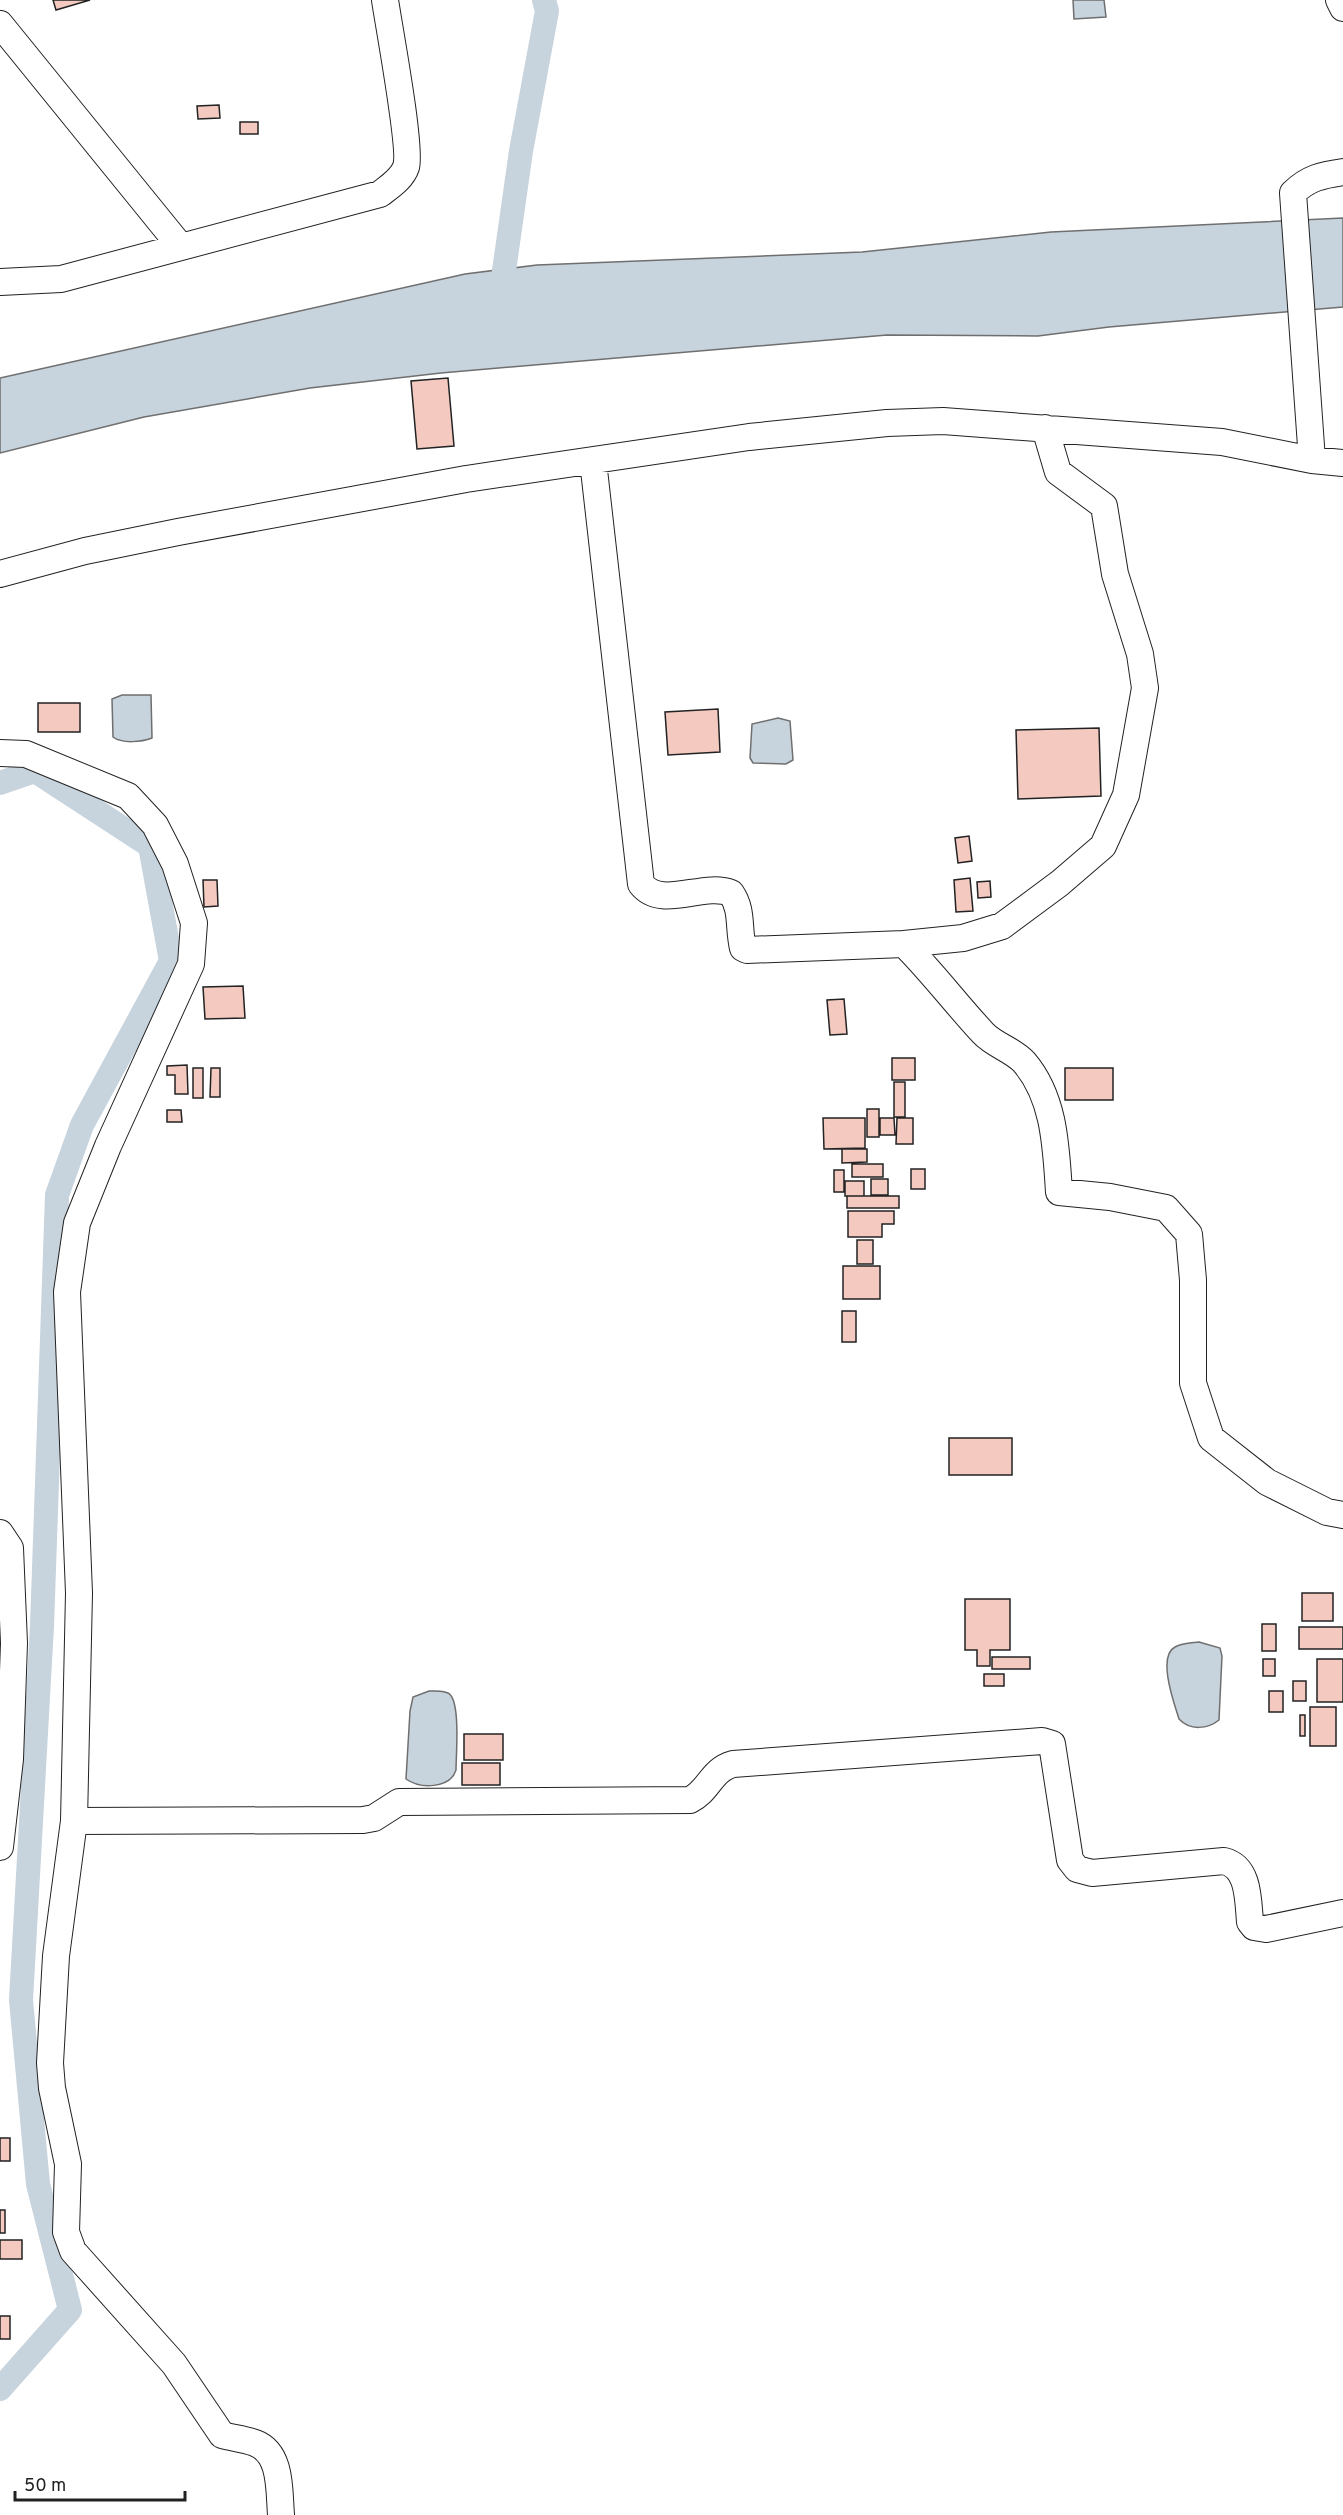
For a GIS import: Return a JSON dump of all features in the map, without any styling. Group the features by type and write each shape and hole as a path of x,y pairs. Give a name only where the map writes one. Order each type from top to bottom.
{"street":[{"path":"0,282 61,279 357,203 380,194 398,180 406,166 405,140 385,0"},
{"path":"1339,0 1343,8"},
{"path":"0,24 181,247"},
{"path":"1312,460 1293,193 1305,181 1323,174 1343,172"},
{"path":"0,574 86,551 178,532 466,479 749,437 887,423 943,421 1222,442 1312,460 1343,463"},
{"path":"593,461 641,884 647,893 658,896 710,890 731,893 739,905 741,940 743,948 747,950 904,944 963,938 1002,926 1060,883 1103,846 1126,795 1145,687 1140,654 1115,574 1104,506 1058,472 1045,428"},
{"path":"0,753 26,754 128,796 155,825 176,864 194,923 191,964 108,1146 77,1223 69,1281 79,1593 74,1821 56,1956 50,2063 52,2088 68,2164 66,2232 73,2251 174,2364 222,2435 255,2442 267,2450 274,2459 280,2515"},
{"path":"904,944 927,967 985,1036 1023,1062 1047,1101 1056,1146 1059,1192 1110,1197 1166,1208 1189,1234 1193,1280 1193,1383 1211,1438 1267,1482 1328,1512 1343,1515"},
{"path":"0,1533 10,1548 14,1643 10,1759 0,1847"},
{"path":"74,1821 363,1820 374,1818 399,1802 690,1800 699,1796 717,1771 733,1764 1042,1741 1052,1744 1070,1860 1077,1869 1092,1873 1224,1861 1235,1863 1242,1871 1250,1922 1254,1927 1266,1929 1343,1913"}],"shaded area":[{"path":"1073,0 1104,0 1106,17 1074,19"},
{"path":"1343,218 1343,307 1109,327 1038,336 887,335 441,373 310,388 144,417 0,453 0,378 465,274 537,265 862,252 1051,232"},
{"path":"122,695 151,695 152,738 132,742 121,741 113,737 112,699"},
{"path":"778,718 790,721 793,760 786,764 753,763 750,758 752,724"},
{"path":"1199,1642 1220,1648 1222,1656 1219,1720 1204,1727 1194,1727 1179,1719 1168,1680 1167,1660 1175,1647"},
{"path":"429,1691 446,1692 452,1697 456,1716 457,1752 456,1770 453,1776 441,1784 426,1786 406,1779 413,1697"}],"building":[{"path":"53,0 90,0 56,10"},
{"path":"219,105 220,118 198,119 197,106"},
{"path":"240,122 258,122 258,134 240,134"},
{"path":"448,378 454,446 417,449 411,381"},
{"path":"38,703 80,703 80,732 38,732"},
{"path":"718,709 720,752 668,755 665,712"},
{"path":"1099,728 1101,796 1018,799 1016,730"},
{"path":"969,836 972,861 958,863 955,838"},
{"path":"970,878 973,911 956,912 954,880"},
{"path":"203,880 217,880 218,906 204,907"},
{"path":"990,881 991,897 978,898 977,882"},
{"path":"243,986 245,1018 205,1019 203,987"},
{"path":"844,999 847,1034 830,1035 827,1000"},
{"path":"892,1058 915,1058 915,1080 892,1080"},
{"path":"187,1065 188,1094 175,1094 175,1075 167,1075 167,1066"},
{"path":"193,1068 203,1068 203,1098 193,1098"},
{"path":"211,1068 220,1068 220,1097 210,1097"},
{"path":"1065,1068 1113,1068 1113,1100 1065,1100"},
{"path":"894,1082 905,1082 905,1117 894,1117"},
{"path":"867,1109 879,1109 879,1137 867,1137"},
{"path":"167,1110 181,1110 182,1122 167,1122"},
{"path":"823,1118 865,1118 865,1148 824,1149"},
{"path":"880,1118 894,1118 895,1135 880,1135"},
{"path":"897,1118 913,1118 913,1144 896,1144"},
{"path":"842,1149 867,1149 867,1162 842,1163"},
{"path":"852,1164 883,1164 883,1177 852,1177"},
{"path":"911,1169 925,1169 925,1189 911,1189"},
{"path":"834,1170 844,1170 844,1192 834,1192"},
{"path":"871,1179 888,1179 888,1195 871,1195"},
{"path":"845,1181 864,1181 864,1196 845,1196"},
{"path":"847,1196 899,1196 899,1208 847,1208"},
{"path":"848,1211 894,1211 894,1224 882,1224 882,1237 848,1237"},
{"path":"857,1240 873,1240 873,1264 857,1264"},
{"path":"843,1266 880,1266 880,1299 843,1299"},
{"path":"842,1311 856,1311 856,1342 842,1342"},
{"path":"949,1438 1012,1438 1012,1475 949,1475"},
{"path":"1302,1593 1333,1593 1333,1621 1302,1621"},
{"path":"965,1599 1010,1599 1010,1650 990,1650 990,1666 977,1666 977,1650 965,1650"},
{"path":"1262,1624 1276,1624 1276,1651 1262,1651"},
{"path":"1299,1627 1343,1627 1343,1649 1299,1649"},
{"path":"992,1657 1030,1657 1030,1669 992,1669"},
{"path":"1263,1659 1275,1659 1275,1676 1263,1676"},
{"path":"1317,1659 1343,1659 1343,1702 1317,1702"},
{"path":"984,1674 1004,1674 1004,1686 984,1686"},
{"path":"1293,1681 1306,1681 1306,1701 1293,1701"},
{"path":"1269,1691 1283,1691 1283,1712 1269,1712"},
{"path":"1310,1707 1336,1707 1336,1746 1310,1746"},
{"path":"1300,1715 1305,1715 1305,1736 1300,1736"},
{"path":"464,1734 503,1734 503,1760 464,1760"},
{"path":"462,1763 500,1763 500,1785 462,1785"},
{"path":"0,2138 10,2138 10,2161 0,2161"},
{"path":"0,2210 5,2210 5,2233 0,2233"},
{"path":"0,2240 22,2240 22,2259 0,2259"},
{"path":"0,2316 10,2316 10,2339 0,2339"}],"waterway":[{"path":"500,299 521,151 547,11 544,0"},
{"path":"0,783 35,771 150,846 171,961 82,1125 57,1195 42,1626 21,2000 38,2184 70,2310 0,2389"}]}
